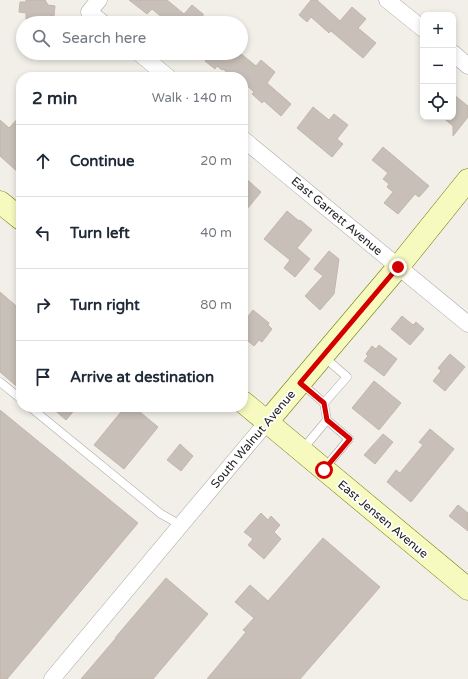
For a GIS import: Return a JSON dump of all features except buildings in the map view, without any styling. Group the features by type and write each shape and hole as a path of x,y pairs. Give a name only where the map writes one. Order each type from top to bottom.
{"street":[{"path":"387,0 420,27"},
{"path":"94,6 99,16"},
{"path":"456,56 468,66"},
{"path":"147,60 162,72"},
{"name":"East Garrett Avenue","path":"248,143 468,324"},
{"name":"South Walnut Avenue","path":"52,679 398,267 468,180"},
{"path":"0,202 16,215"},
{"name":"East Jensen Avenue","path":"248,406 468,589"}],"lane":[{"path":"323,356 347,377 324,403"},
{"path":"0,382 16,395"},
{"path":"300,383 324,403 327,420 350,439 324,470"},
{"path":"36,412 161,514 182,525"},
{"path":"301,451 327,420"}],"route":[{"path":"324,470 350,439 327,420 324,403 300,383 398,267"}]}
